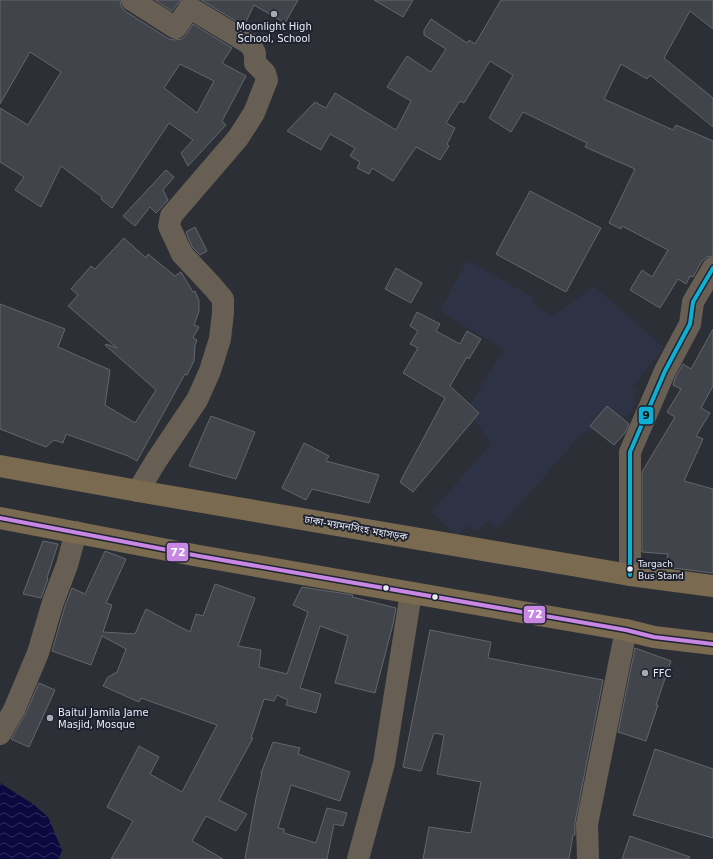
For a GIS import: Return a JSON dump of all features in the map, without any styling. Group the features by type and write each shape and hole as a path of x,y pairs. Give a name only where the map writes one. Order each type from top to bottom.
{"highway":[{"name":"ঢাকা-ময়মনসিংহ মহাসড়ক","path":"0,466 138,491 630,574 713,586"},
{"path":"0,518 199,556 626,630 654,637 713,644"}],"street":[{"path":"132,0 176,28 192,5"},
{"path":"138,491 156,461 197,400 210,372 220,339 223,299 182,254 169,226 171,216 238,138 254,113 267,80 265,73 255,63 255,53 250,44 192,9 192,5"},
{"path":"630,574 630,452 665,372 690,324 692,302 713,268"},
{"path":"0,734 14,710 38,652 67,565 76,532"},
{"path":"358,859 384,763 411,593"},
{"path":"588,859 587,824 626,630"}],"shaded area":[{"path":"467,261 535,298 531,303 553,316 594,286 664,348 632,387 638,391 633,398 637,402 628,415 602,429 584,431 499,528 487,522 477,531 467,526 457,536 431,512 492,443 466,411 504,349 440,311"}],"water":[{"path":"0,783 33,804 48,817 62,850 59,859 0,859"}],"building":[{"path":"0,0 120,0 121,6 125,11 169,39 182,39 193,24 232,48 222,63 246,76 222,121 226,125 188,166 181,153 193,140 169,123 112,208 101,199 102,197 61,166 41,207 15,190 24,177 0,162 0,108 28,125 61,72 30,52 0,104","holes":["180,64 214,81 197,113 164,88"]},
{"path":"155,0 182,0 172,11"},
{"path":"201,0 298,0 285,23 254,5 244,26"},
{"path":"374,0 413,0 403,17"},
{"path":"501,0 713,0 713,29 690,11 664,58 713,98 713,127 650,75 647,79 621,64 604,99 673,130 676,125 713,141 713,256 707,257 702,261 693,277 690,276 686,284 678,279 660,308 630,290 642,270 652,277 668,250 622,226 621,229 609,223 635,169 585,147 587,143 523,112 511,132 489,118 513,75 490,61 464,103 460,101 446,123 455,128 447,144 449,146 440,160 416,147 393,181 372,168 369,174 357,168 360,162 350,156 355,148 330,134 321,150 287,131 315,102 326,108 335,93 396,130 411,101 387,87 407,56 431,72 446,49 424,35 424,30 431,19 467,43 469,40 475,44"},
{"path":"166,170 174,177 163,190 168,200 156,213 150,207 135,226 123,216"},
{"path":"530,191 601,228 566,292 496,254"},
{"path":"195,227 207,251 200,255 192,247 186,232"},
{"path":"124,238 146,258 148,254 175,276 181,272 193,292 195,291 199,301 199,311 194,325 199,327 193,338 197,340 195,345 194,361 187,375 185,374 137,461 128,456 66,434 63,443 54,440 46,447 0,429 0,304 65,329 58,347 110,370 105,405 135,423 156,390 105,345 106,344 117,348 68,306 78,295 71,289 91,266 95,269"},
{"path":"396,268 422,283 411,303 385,289"},
{"path":"417,312 440,324 436,331 460,344 467,331 481,339 469,359 467,357 450,386 479,413 413,492 400,482 445,398 403,373 418,348 410,344 418,331 410,326"},
{"path":"713,329 713,386 701,408 710,413 696,436 703,439 684,481 713,489 713,573 665,567 668,554 642,552 642,472 675,417 667,412 681,389 673,385 676,376 683,364 691,369"},
{"path":"607,406 629,424 625,433 614,445 590,426"},
{"path":"211,416 255,432 236,479 189,466"},
{"path":"304,443 329,456 326,461 379,475 369,503 312,489 306,500 282,488"},
{"path":"43,541 58,544 41,598 23,594"},
{"path":"105,551 126,559 106,603 112,605 103,632 135,634 146,609 190,632 196,614 203,616 215,584 255,598 238,646 261,650 259,667 287,674 308,612 293,605 302,587 353,595 352,597 396,608 375,693 335,683 348,636 320,626 300,688 321,694 316,713 286,705 288,700 277,695 274,701 264,699 251,738 253,738 219,800 247,814 236,831 206,816 192,841 223,859 111,859 133,821 107,807 139,746 159,757 150,774 182,792 217,725 141,698 139,702 103,686 108,677 117,672 126,649 102,636 91,665 52,651 65,606 72,588 85,594"},
{"path":"430,630 491,642 488,658 603,680 575,822 575,835 573,835 569,859 423,859 429,827 471,833 481,782 437,774 444,735 434,733 421,771 403,767"},
{"path":"635,648 671,661 646,741 618,732"},
{"path":"39,683 55,690 29,747 11,739 25,715"},
{"path":"273,742 300,748 298,754 350,772 340,801 291,785 278,828 284,829 284,833 316,843 327,808 347,813 343,826 334,824 327,859 245,859 261,773"},
{"path":"655,749 713,769 713,838 633,815"},
{"path":"630,836 690,857 689,859 622,859"}],"transit line":[{"name":"9","path":"630,575 630,452 665,371 690,324 693,302 713,268"},
{"name":"72","path":"0,518 199,556 626,630 654,637 713,644"}],"place":[{"name":"Moonlight High School, School","path":"274,14"},
{"name":"Targach Bus Stand","path":"630,569"},
{"name":"FFC","path":"645,673"},
{"name":"Baitul Jamila Jame Masjid, Mosque","path":"50,718"}]}
